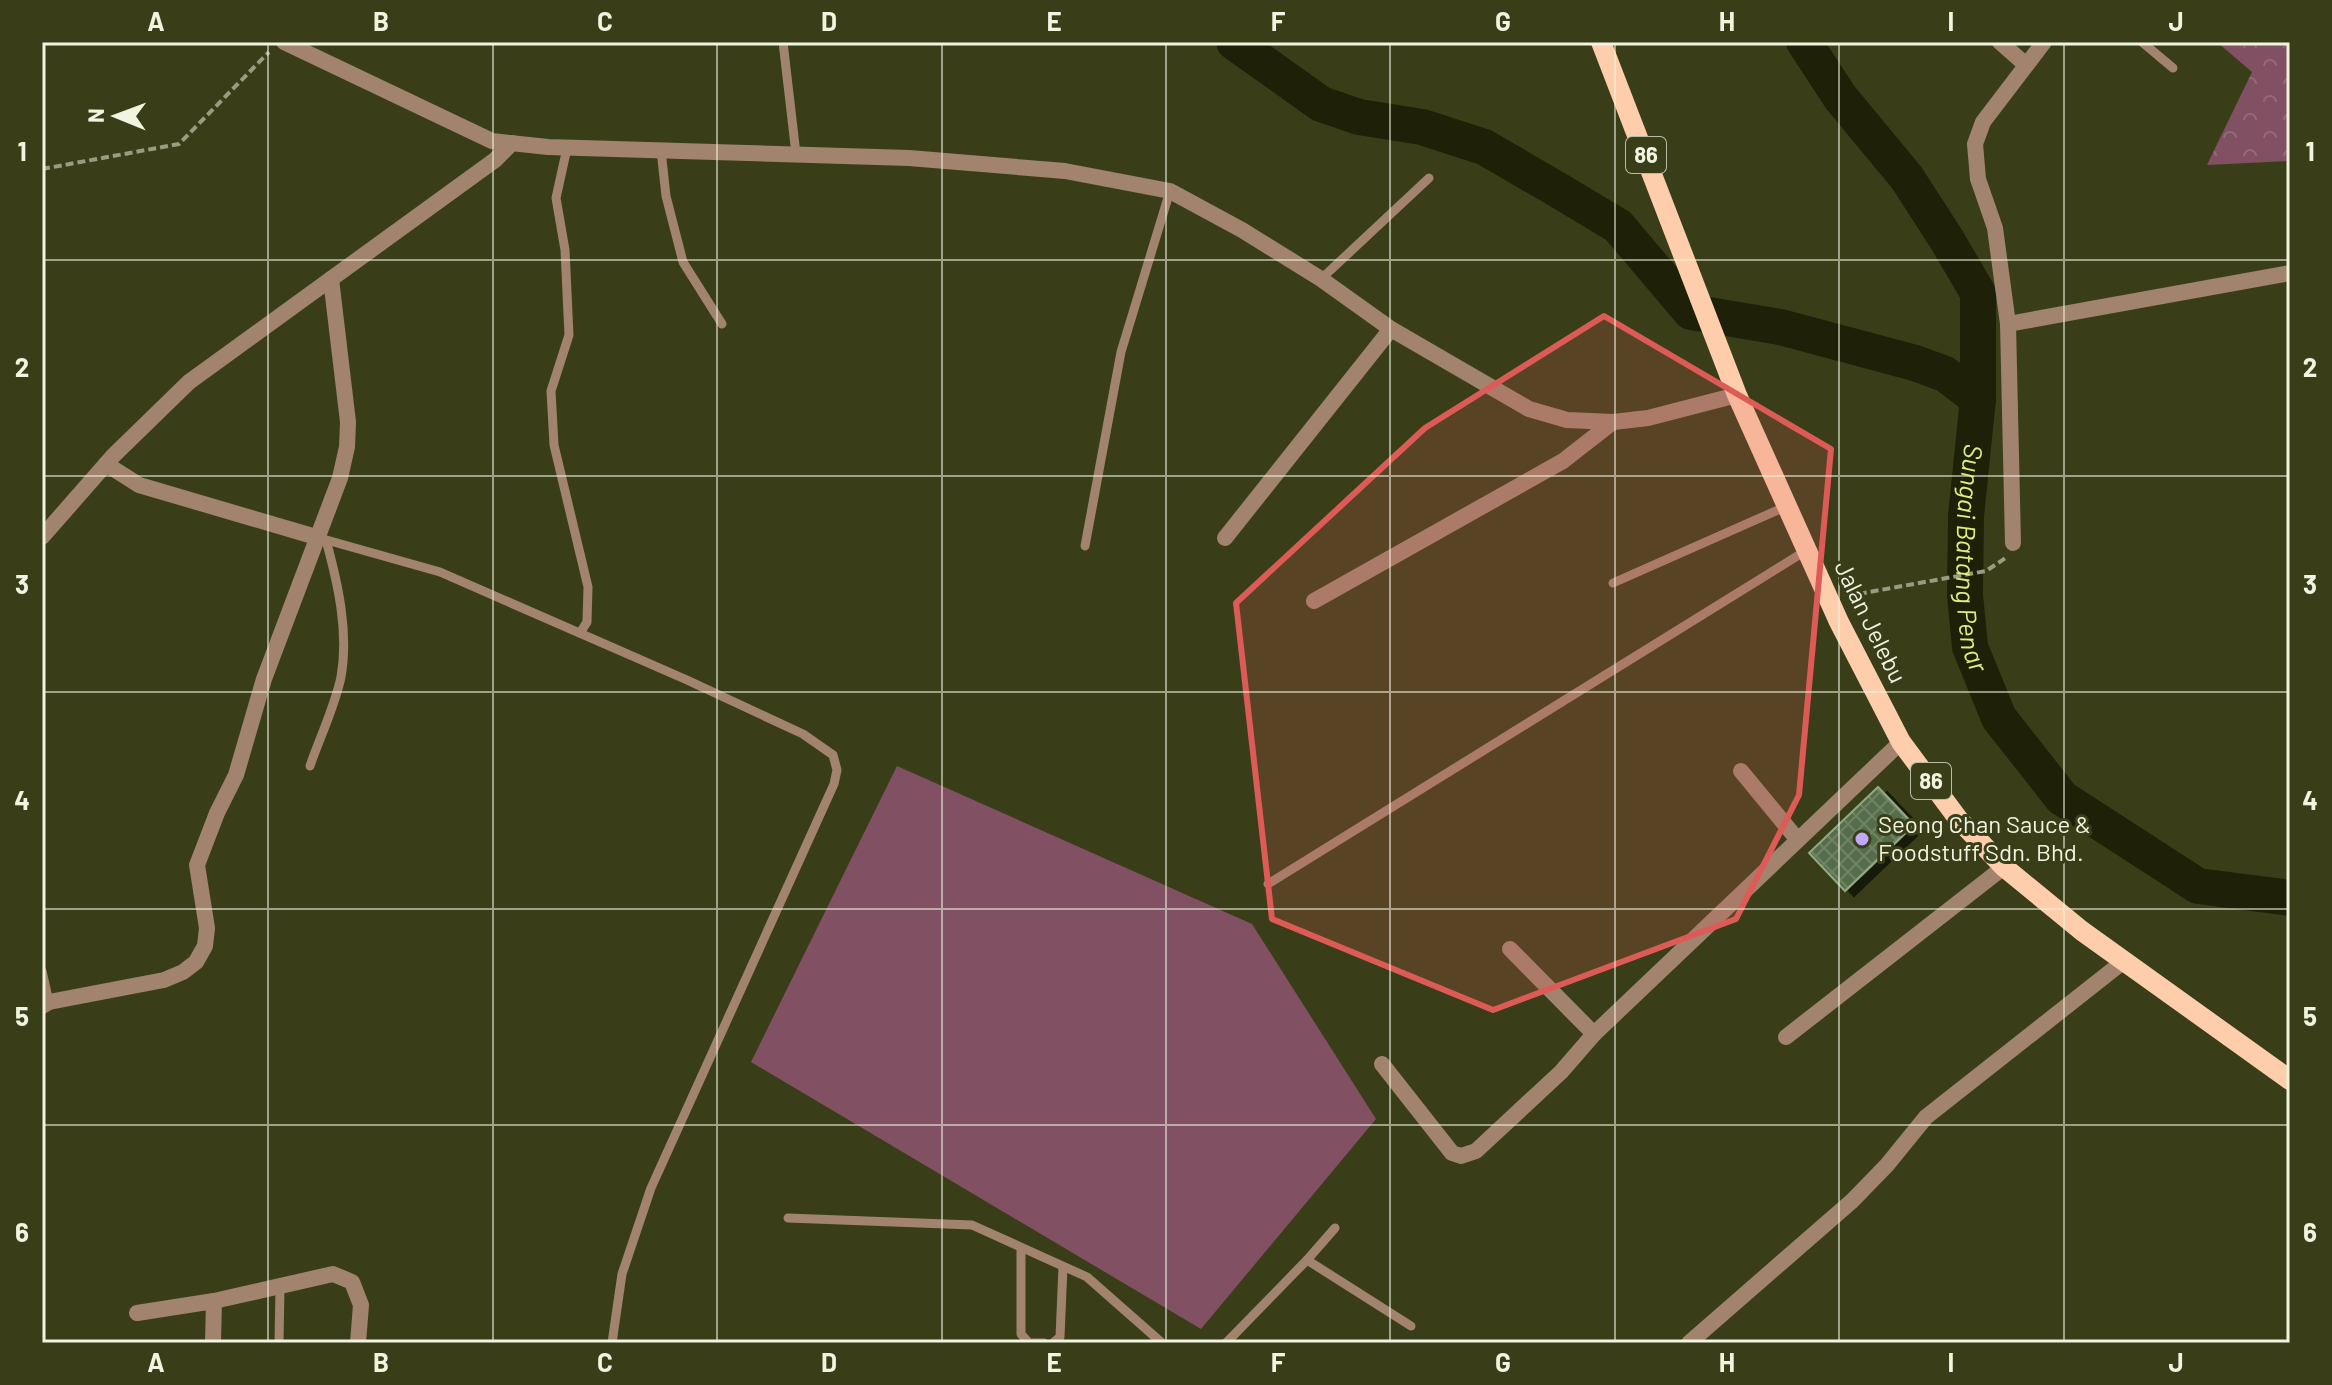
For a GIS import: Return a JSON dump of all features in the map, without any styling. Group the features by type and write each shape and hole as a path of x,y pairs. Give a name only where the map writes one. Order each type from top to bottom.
{"main road":[{"name":"Jalan Jelebu","path":"1601,42 1737,395 1829,599 1901,742 1959,820 2004,867 2082,931 2290,1080"}],"street":[{"path":"282,42 492,141 567,148 909,158 1065,171 1170,191 1242,230 1321,279 1391,329 1529,409 1567,420 1613,422 1648,418 1737,395"},
{"path":"2000,42 2026,65"},
{"path":"2013,543 2008,324 1995,228 1978,179 1975,144 1983,122 2044,42"},
{"path":"42,537 106,464 189,382 495,160 512,143"},
{"path":"2008,324 2290,273"},
{"path":"45,995 164,980 196,962 205,946 207,928 197,865 236,775 264,679 321,539 347,447 348,422 331,279"},
{"path":"1225,538 1391,329"},
{"path":"1314,601 1563,461 1613,422"},
{"path":"106,464 139,485 321,539"},
{"path":"1382,1064 1452,1153 1461,1156 1476,1151 1561,1072 1594,1034 1901,742"},
{"path":"1741,771 1797,839"},
{"path":"1786,1037 2004,867"},
{"path":"1510,949 1594,1034"},
{"path":"1689,1343 1852,1201 1887,1165 1926,1117 2124,961"},
{"path":"137,1313 214,1301 333,1274 352,1282 361,1305 358,1343"},
{"path":"213,1343 214,1301"}],"lane":[{"path":"783,42 796,154"},
{"path":"2142,42 2173,68"},
{"path":"567,148 556,198 565,250 569,335 551,391 554,445 588,587 587,622 580,633"},
{"path":"661,150 666,196 683,262 722,324"},
{"path":"1321,279 1429,178"},
{"path":"1085,546 1121,352 1170,191"},
{"path":"1613,583 1787,506"},
{"path":"321,539 440,572 803,734 833,755 837,770 834,784 651,1188 622,1274 612,1343"},
{"path":"310,766 341,678 344,636 335,571 321,539"},
{"path":"1268,884 1807,550"},
{"path":"42,971 45,995"},
{"path":"788,1218 972,1225 1087,1277 1162,1343"},
{"path":"1226,1343 1335,1228"},
{"path":"1021,1248 1021,1334 1029,1343 1044,1343"},
{"path":"1307,1260 1411,1326"},
{"path":"1053,1343 1060,1337 1063,1267"},
{"path":"279,1343 280,1287"}],"path":[{"path":"42,169 179,144 282,42"},
{"path":"1829,599 1986,571"}],"highlighted area":[{"path":"1604,316 1831,449 1799,795 1736,919 1493,1010 1272,919 1236,603 1425,428"}],"green space":[{"path":"2217,42 2290,42 2290,161 2207,165 2252,72"},
{"path":"897,766 1252,924 1376,1119 1201,1329 751,1062"}],"building":[{"name":"Seong Chan Sauce & Foodstuff Sdn. Bhd.","path":"1878,787 1914,825 1845,891 1809,853"}],"waterway":[{"path":"1234,42 1321,104 1359,117 1422,127 1484,147 1558,190 1618,226 1691,312 1780,327 1915,363 1945,374 1978,399"},
{"name":"Sungai Batang Penar","path":"1804,42 1840,97 1907,178 1978,293 1978,399 1966,516 1965,595 1970,647 1999,718 2062,798 2198,886 2290,898"}],"place":[{"name":"Seong Chan Sauce & Foodstuff Sdn. Bhd.","path":"1862,839"}]}
